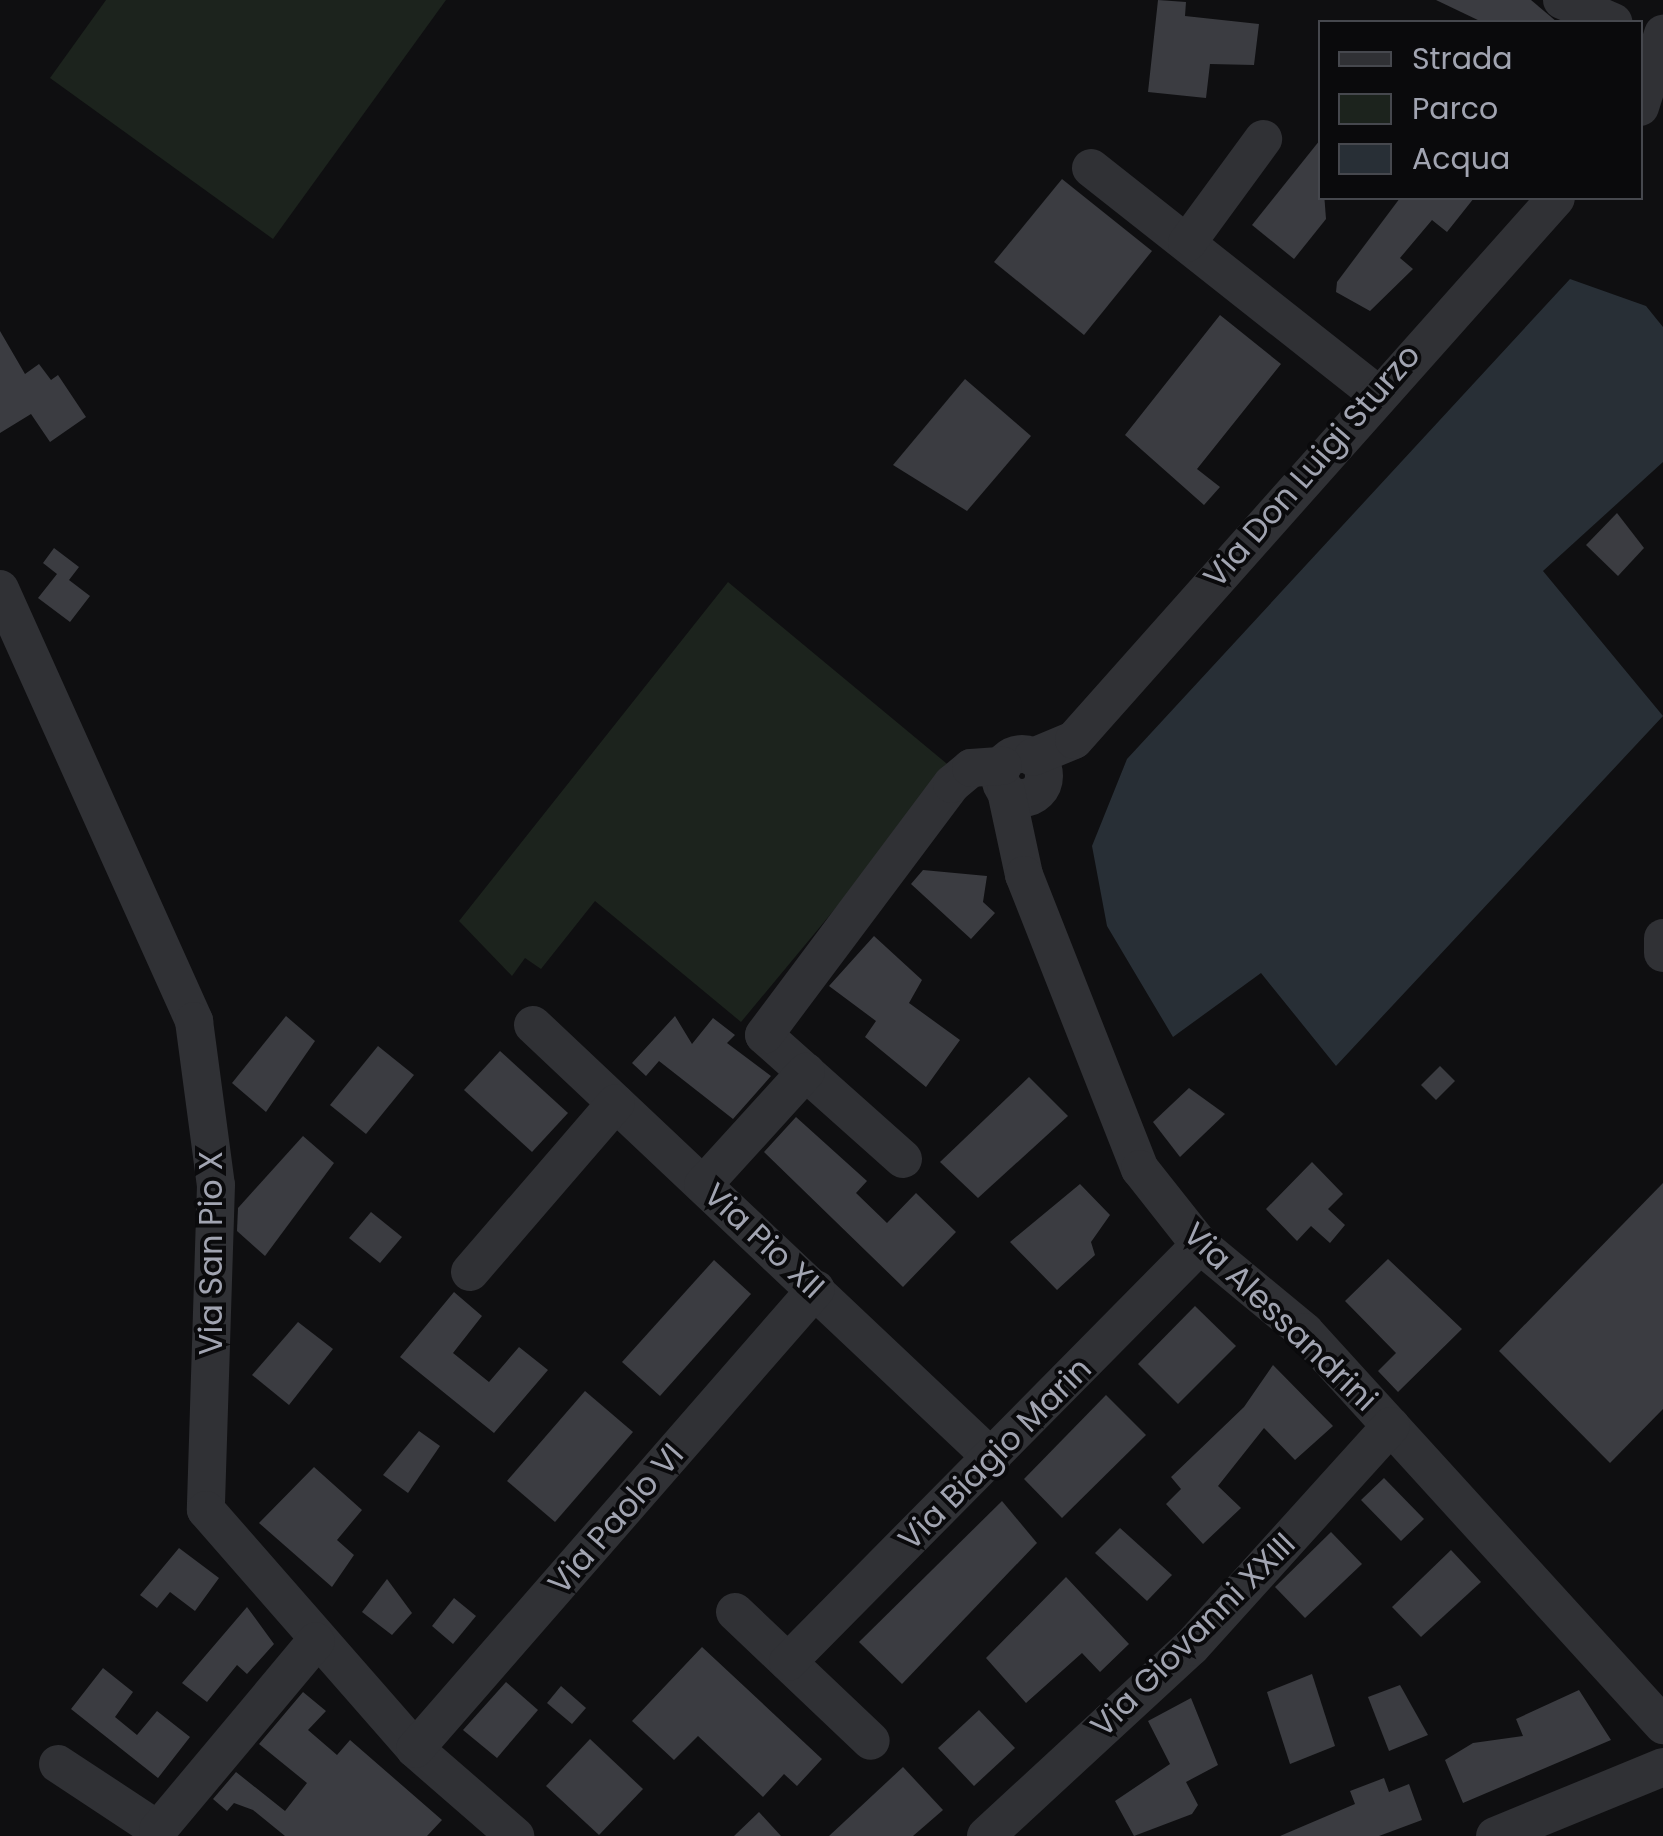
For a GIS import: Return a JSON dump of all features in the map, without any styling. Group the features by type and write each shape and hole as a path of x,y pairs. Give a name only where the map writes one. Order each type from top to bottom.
{"street":[{"path":"1562,0 1608,20"},
{"path":"1643,93 1654,37"},
{"path":"1187,243 1263,139"},
{"path":"1091,168 1376,392"},
{"name":"Via Don Luigi Sturzo","path":"1023,778 1074,740 1376,392 1554,200"},
{"name":"Via San Pio X","path":"0,589 194,1021 216,1184 206,1510 316,1641 416,1749 515,1836"},
{"path":"903,1159 764,1034 952,784 971,768 1023,778"},
{"name":"Via Alessandrini","path":"1023,778 1016,836 1140,1169 1200,1245 1305,1332 1663,1725"},
{"path":"1663,938 1663,953"},
{"name":"Via Pio XII","path":"533,1025 992,1458"},
{"path":"703,1184 806,1072"},
{"path":"470,1272 616,1103"},
{"name":"Via Biagio Marin","path":"788,1662 1200,1245"},
{"name":"Via Paolo VI","path":"416,1749 816,1289"},
{"name":"Via Giovanni XXIII","path":"986,1836 1191,1647 1392,1426"},
{"path":"736,1612 871,1740"},
{"path":"58,1764 158,1830 316,1641"},
{"path":"1495,1836 1663,1768"}],"green space":[{"path":"106,0 446,0 273,239 50,78"},
{"path":"728,582 952,768 741,1022 595,901 541,969 525,958 512,976 459,921"}],"water":[{"path":"1570,279 1646,306 1663,327 1663,462 1543,571 1663,716 1336,1066 1261,973 1173,1037 1107,926 1092,846 1127,759"}],"building":[{"path":"1158,0 1186,2 1185,16 1259,24 1254,65 1210,64 1206,98 1148,92"},
{"path":"1436,0 1531,0 1555,20 1478,20"},
{"path":"1318,142 1318,200 1325,200 1326,219 1294,259 1252,225"},
{"path":"1062,179 1152,251 1084,335 994,262"},
{"path":"1398,200 1472,200 1447,232 1432,220 1400,258 1413,269 1370,311 1336,292 1337,282"},
{"path":"1220,315 1281,364 1197,469 1220,487 1204,505 1125,435"},
{"path":"0,331 25,374 39,364 51,380 58,375 86,417 50,442 31,414 0,433"},
{"path":"965,379 1031,436 967,511 893,465"},
{"path":"1617,513 1644,548 1618,576 1586,545"},
{"path":"54,548 79,567 69,580 90,596 70,622 38,598 57,574 43,563"},
{"path":"923,870 987,876 983,902 995,913 971,939 911,884"},
{"path":"874,936 922,980 909,1003 960,1040 926,1087 865,1037 876,1021 829,986"},
{"path":"286,1016 315,1041 266,1112 232,1083"},
{"path":"675,1016 692,1044 713,1018 735,1035 727,1043 771,1076 733,1119 659,1061 646,1076 632,1063"},
{"path":"378,1046 414,1075 366,1134 330,1105"},
{"path":"500,1051 568,1113 532,1152 464,1090"},
{"path":"1440,1066 1455,1081 1436,1100 1421,1085"},
{"path":"1029,1077 1068,1116 978,1198 940,1162"},
{"path":"1189,1088 1225,1114 1180,1157 1153,1122"},
{"path":"796,1117 867,1181 856,1193 887,1223 916,1193 956,1232 903,1287 764,1152"},
{"path":"303,1136 334,1163 265,1256 237,1231 238,1208"},
{"path":"1312,1162 1343,1194 1328,1209 1345,1225 1330,1243 1311,1226 1297,1241 1266,1209"},
{"path":"1663,1183 1663,1409 1610,1463 1499,1351"},
{"path":"1080,1184 1110,1215 1091,1242 1095,1255 1057,1290 1010,1242"},
{"path":"371,1212 402,1237 380,1263 349,1238"},
{"path":"1388,1259 1462,1329 1398,1392 1378,1371 1396,1353 1345,1301"},
{"path":"714,1260 751,1294 660,1396 622,1362"},
{"path":"454,1292 482,1316 453,1353 489,1382 519,1347 548,1370 494,1433 400,1357"},
{"path":"1195,1306 1236,1346 1178,1404 1138,1364"},
{"path":"298,1322 333,1349 289,1405 252,1375"},
{"path":"1273,1365 1333,1426 1295,1460 1264,1428 1218,1486 1241,1508 1203,1544 1166,1504 1181,1489 1171,1477 1244,1407"},
{"path":"585,1391 633,1432 555,1522 507,1481"},
{"path":"1106,1395 1146,1435 1062,1518 1024,1479"},
{"path":"419,1431 440,1446 408,1493 383,1475"},
{"path":"314,1467 362,1510 337,1540 354,1555 332,1587 259,1523"},
{"path":"1384,1478 1424,1519 1401,1541 1361,1500"},
{"path":"1002,1501 1037,1543 902,1684 859,1642"},
{"path":"1120,1528 1172,1575 1147,1601 1095,1553"},
{"path":"1331,1532 1362,1564 1305,1618 1275,1587"},
{"path":"179,1548 219,1578 195,1611 170,1592 157,1608 140,1595"},
{"path":"1451,1550 1481,1582 1421,1637 1392,1607"},
{"path":"1066,1577 1129,1644 1100,1672 1082,1653 1026,1703 986,1658"},
{"path":"387,1579 412,1613 392,1635 362,1612"},
{"path":"454,1598 476,1616 453,1644 432,1626"},
{"path":"247,1607 274,1644 247,1674 237,1665 207,1702 182,1683"},
{"path":"702,1647 822,1759 797,1786 784,1774 763,1797 698,1736 674,1760 632,1721"},
{"path":"103,1668 133,1692 115,1717 137,1735 157,1711 190,1737 158,1778 71,1709"},
{"path":"1312,1674 1335,1746 1290,1764 1267,1692"},
{"path":"506,1682 538,1710 497,1758 463,1730"},
{"path":"1400,1685 1428,1735 1389,1751 1368,1697"},
{"path":"561,1686 586,1708 572,1724 547,1703"},
{"path":"1579,1690 1611,1740 1463,1803 1445,1760 1473,1743 1523,1736 1516,1719"},
{"path":"303,1692 326,1711 308,1730 337,1755 350,1740 442,1820 427,1836 285,1836 253,1810 234,1803 227,1811 213,1799 236,1772 285,1811 307,1783 259,1744"},
{"path":"1191,1698 1218,1765 1186,1782 1198,1805 1192,1814 1134,1836 1115,1801 1170,1764 1148,1721"},
{"path":"979,1710 1015,1748 974,1786 938,1748"},
{"path":"590,1739 643,1789 599,1835 546,1786"},
{"path":"903,1767 943,1810 913,1836 829,1836"},
{"path":"1384,1778 1389,1792 1409,1784 1422,1820 1379,1836 1280,1836 1355,1804 1350,1791"},
{"path":"759,1812 781,1836 734,1836"}]}
